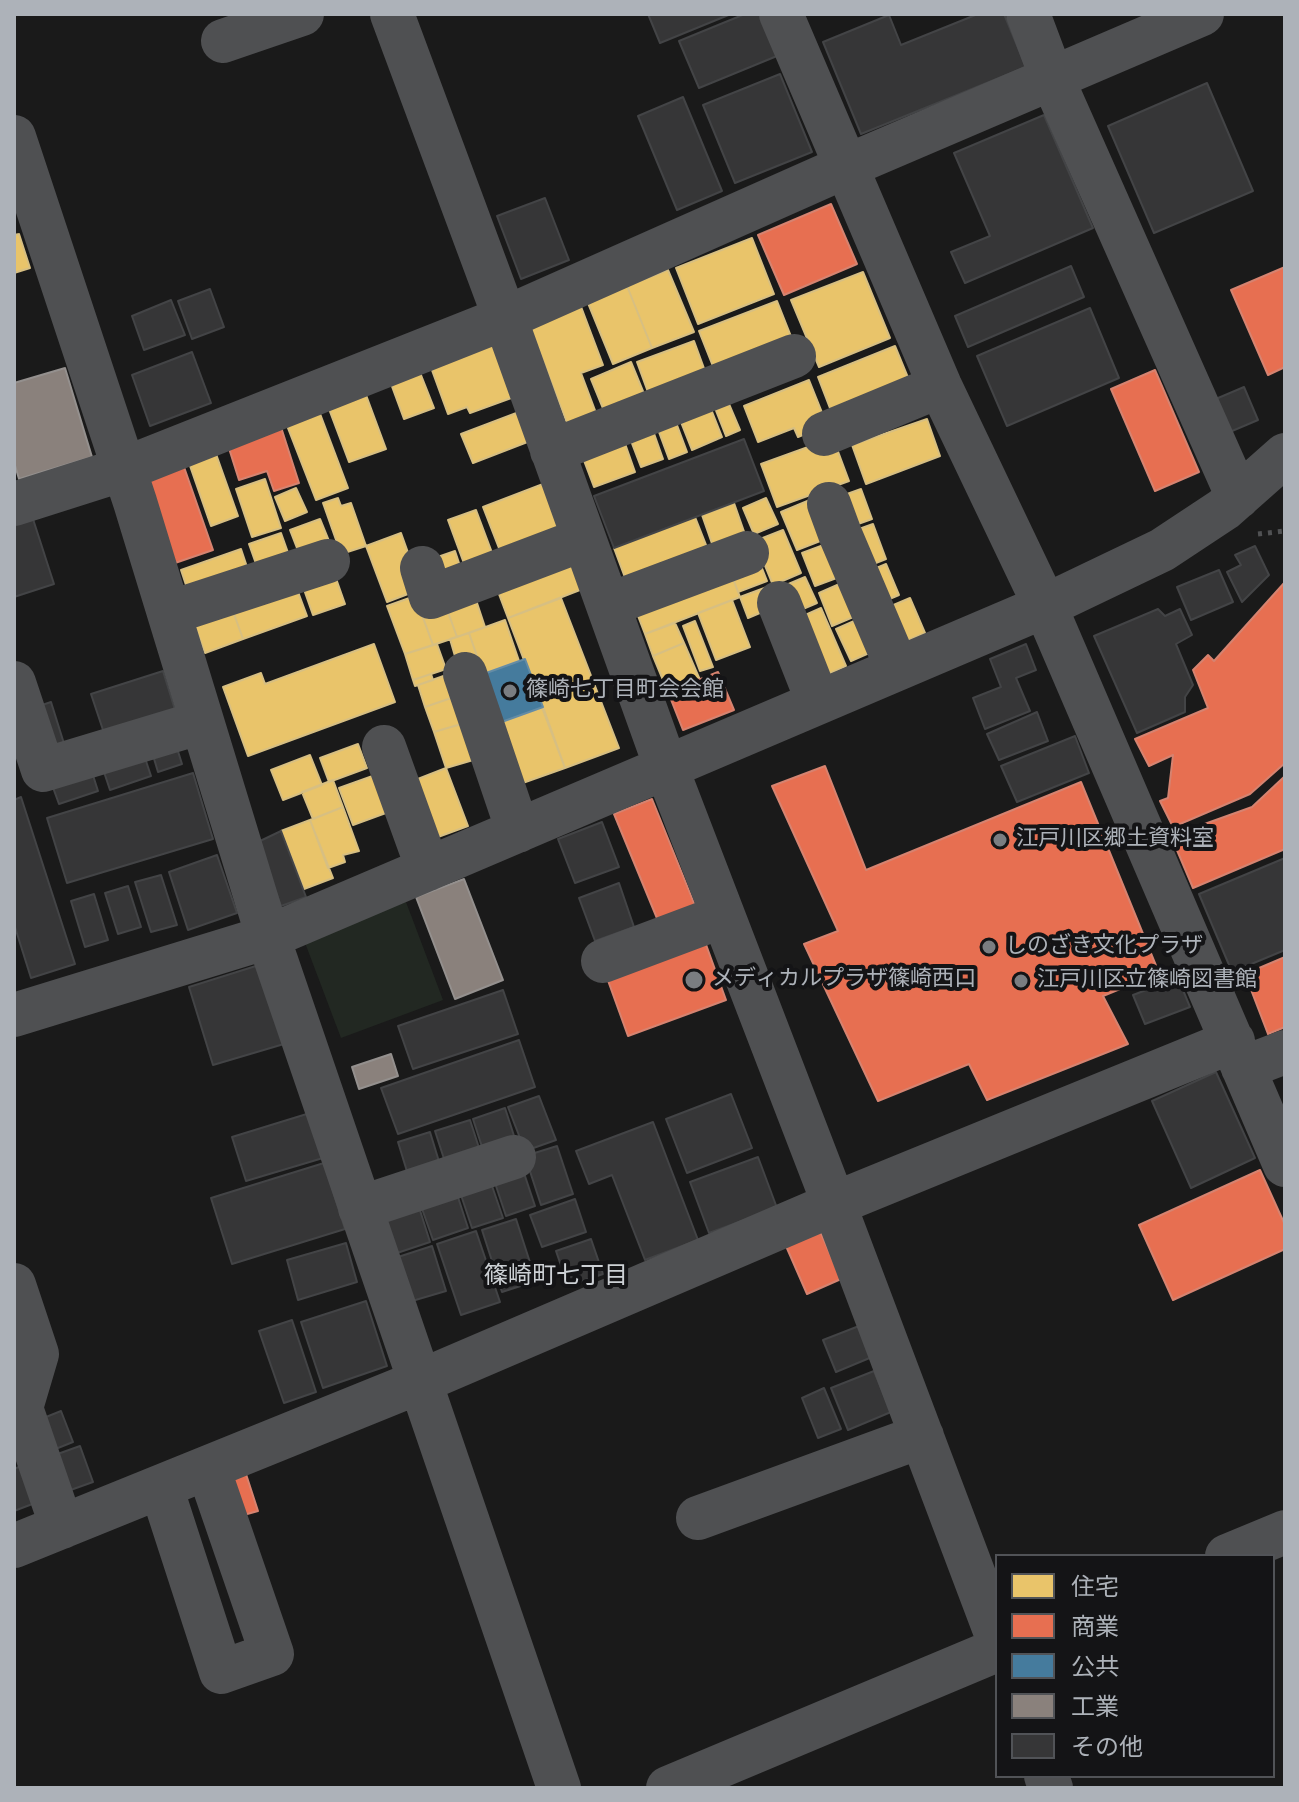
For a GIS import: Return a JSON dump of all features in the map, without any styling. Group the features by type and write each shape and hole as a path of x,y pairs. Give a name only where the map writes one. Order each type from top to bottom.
{"street":[{"path":"223,41 302,14"},
{"path":"392,14 666,767 995,1631"},
{"path":"781,14 940,386 1045,606 1285,1165"},
{"path":"1028,14 1052,78 1238,497"},
{"path":"14,504 124,469 505,318 847,166 1202,14"},
{"path":"14,137 26,211 124,469 268,937 559,1788"},
{"path":"552,451 794,356"},
{"path":"824,434 940,386"},
{"path":"14,1015 268,937 1045,606 1162,550 1238,497 1285,455"},
{"path":"829,504 897,668"},
{"path":"422,568 431,597 584,539"},
{"path":"608,605 747,553"},
{"path":"169,613 328,561"},
{"path":"779,603 818,702"},
{"path":"465,674 518,831"},
{"path":"14,683 43,770 202,722"},
{"path":"384,747 428,869"},
{"path":"603,961 723,916"},
{"path":"14,1546 419,1382 834,1204 1238,1055 1285,1052"},
{"path":"360,1208 514,1157"},
{"path":"14,1285 37,1354 21,1408 62,1527"},
{"path":"698,1518 922,1436"},
{"path":"161,1487 221,1672 272,1654 208,1468"},
{"path":"1232,1554 1285,1532"},
{"path":"668,1788 995,1651"}],"shaded area":[{"path":"406,902 443,1000 341,1038 304,940"}],"building: 住宅":[{"path":"19,234 30,268 14,273 14,235"},
{"path":"752,238 774,294 698,324 676,268"},
{"path":"668,270 694,332 652,348 627,286"},
{"path":"863,272 890,338 819,367 791,300"},
{"path":"627,286 652,348 613,364 588,303"},
{"path":"777,301 796,349 718,379 699,331"},
{"path":"580,304 603,365 581,373 599,421 570,431 529,324"},
{"path":"492,340 514,397 470,413 467,407 448,414 429,362"},
{"path":"694,341 709,382 652,403 637,362"},
{"path":"895,346 911,385 833,416 818,377"},
{"path":"631,362 649,406 609,423 591,379"},
{"path":"419,370 434,408 404,419 390,381"},
{"path":"809,380 827,425 798,437 794,428 758,442 744,406"},
{"path":"366,395 386,449 349,462 329,409"},
{"path":"726,397 740,430 726,436 713,403"},
{"path":"709,404 722,437 692,450 679,417"},
{"path":"319,411 348,488 316,500 286,423"},
{"path":"519,412 530,441 473,463 461,434"},
{"path":"674,417 687,452 669,459 656,424"},
{"path":"927,419 940,456 866,484 852,445"},
{"path":"651,425 663,459 641,467 628,433"},
{"path":"622,435 635,472 594,487 580,450"},
{"path":"833,438 849,481 777,507 761,464"},
{"path":"216,454 238,516 211,526 189,463"},
{"path":"265,479 281,528 252,537 236,489"},
{"path":"543,484 564,539 504,561 483,507"},
{"path":"296,488 307,512 285,521 275,497"},
{"path":"861,489 872,519 844,529 833,499"},
{"path":"817,497 833,536 797,550 781,512"},
{"path":"338,498 341,506 351,503 366,546 341,554 323,503"},
{"path":"766,498 778,524 754,534 743,508"},
{"path":"734,503 748,543 716,555 702,515"},
{"path":"476,510 497,566 469,577 448,520"},
{"path":"695,517 712,560 630,591 614,548"},
{"path":"320,519 333,551 302,561 290,530"},
{"path":"873,524 886,559 858,570 845,534"},
{"path":"783,530 801,573 773,585 755,541"},
{"path":"281,533 292,564 260,575 249,544"},
{"path":"401,533 421,589 387,602 366,546"},
{"path":"829,543 842,576 815,586 802,553"},
{"path":"241,549 250,576 190,597 181,570"},
{"path":"455,551 464,578 439,587 429,560"},
{"path":"571,552 585,588 508,618 494,581"},
{"path":"758,558 767,581 738,592 730,570"},
{"path":"886,564 899,595 875,605 862,574"},
{"path":"728,565 740,597 645,634 633,603"},
{"path":"333,570 345,604 313,615 301,581"},
{"path":"805,577 817,603 791,614 779,588"},
{"path":"294,581 307,616 243,639 230,603"},
{"path":"844,582 858,615 832,626 819,593"},
{"path":"767,587 774,607 748,618 740,597"},
{"path":"473,591 485,627 457,637 444,601"},
{"path":"415,596 433,645 405,654 387,606"},
{"path":"561,598 619,748 565,768 508,618"},
{"path":"910,598 925,633 892,647 877,612"},
{"path":"732,600 750,647 716,660 698,613"},
{"path":"444,601 457,637 433,645 420,609"},
{"path":"230,603 243,639 205,653 191,616"},
{"path":"821,608 846,666 820,678 794,620"},
{"path":"861,618 876,650 851,661 836,629"},
{"path":"505,620 519,661 483,674 469,633"},
{"path":"695,621 713,667 700,671 683,626"},
{"path":"675,623 684,643 653,656 645,634"},
{"path":"469,633 477,656 457,663 450,639"},
{"path":"684,643 700,680 668,692 653,656"},
{"path":"374,644 395,702 248,756 223,687 261,673 265,684"},
{"path":"437,644 446,669 413,680 405,654"},
{"path":"452,673 460,695 425,707 418,685"},
{"path":"431,674 433,680 415,686 413,680"},
{"path":"460,695 468,722 434,732 425,707"},
{"path":"543,707 565,768 517,785 496,724"},
{"path":"468,722 480,758 446,768 434,732"},
{"path":"358,744 367,768 329,782 320,758"},
{"path":"310,755 322,785 283,800 271,770"},
{"path":"446,768 468,826 427,841 405,784"},
{"path":"381,773 394,810 353,825 339,788"},
{"path":"333,780 343,807 313,819 302,792"},
{"path":"343,807 359,851 343,855 345,862 328,868 310,820"},
{"path":"310,820 333,878 304,889 281,831"}],"building: 商業":[{"path":"831,204 857,264 784,295 758,235"},
{"path":"1285,267 1285,367 1268,375 1231,290"},
{"path":"1155,370 1199,472 1155,491 1111,389"},
{"path":"280,424 299,483 274,491 267,471 239,480 227,442"},
{"path":"184,467 213,550 175,563 145,481"},
{"path":"1285,582 1285,763 1250,794 1173,827 1160,801 1168,798 1173,755 1149,766 1135,739 1208,708 1193,670 1208,655 1214,661"},
{"path":"718,672 734,710 683,730 668,692"},
{"path":"825,766 866,870 1081,782 1159,973 1103,996 1128,1044 987,1100 969,1064 878,1101 804,944 838,931 772,786"},
{"path":"1285,776 1285,849 1193,888 1171,836 1252,807"},
{"path":"652,799 698,913 661,928 614,814"},
{"path":"704,939 726,1000 628,1036 606,975"},
{"path":"1285,957 1285,1027 1268,1034 1245,974"},
{"path":"1260,1170 1285,1225 1285,1249 1173,1300 1139,1225"},
{"path":"820,1231 841,1279 807,1294 786,1246"},
{"path":"244,1468 258,1511 233,1518 219,1476"}],"building: 公共":[{"name":"篠崎七丁目町会会館","path":"525,659 543,707 496,724 478,676"}],"building: 工業":[{"path":"65,368 92,457 19,479 14,462 14,383"},
{"path":"464,879 503,980 455,999 416,897"},
{"path":"391,1054 398,1076 359,1089 352,1067"}],"building: その他":[{"path":"648,14 731,14 660,43"},
{"path":"745,14 760,14 777,56 699,88 679,41"},
{"path":"978,14 1004,14 1026,67 861,134 823,42 889,15 901,45"},
{"path":"780,74 812,152 735,183 703,105"},
{"path":"1207,83 1253,191 1154,233 1108,126"},
{"path":"683,97 722,191 677,210 638,116"},
{"path":"1044,115 1093,228 965,283 951,252 990,236 954,153"},
{"path":"545,198 569,260 521,279 497,216"},
{"path":"1071,266 1084,297 968,347 955,316"},
{"path":"210,289 224,327 192,339 178,301"},
{"path":"171,300 185,335 144,350 132,316"},
{"path":"1090,308 1119,378 1007,426 977,356"},
{"path":"192,352 211,403 150,426 132,375"},
{"path":"1244,387 1258,420 1225,434 1211,401"},
{"path":"744,439 764,491 614,548 594,496"},
{"path":"33,519 54,584 14,597 14,525"},
{"path":"1255,546 1269,575 1242,602 1227,572 1241,565 1235,555"},
{"path":"1219,570 1233,602 1191,620 1177,587"},
{"path":"1158,609 1165,616 1180,609 1192,635 1176,644 1193,685 1185,697 1185,712 1137,733 1094,636"},
{"path":"1026,644 1036,670 1016,678 1030,711 985,729 973,698 1001,687 990,659"},
{"path":"163,671 176,713 105,736 91,694"},
{"path":"51,702 66,750 47,756 33,708"},
{"path":"1037,712 1048,741 999,760 987,734"},
{"path":"1075,736 1089,773 1017,802 1001,766"},
{"path":"176,745 182,764 158,772 152,752"},
{"path":"143,752 151,776 110,790 102,766"},
{"path":"91,769 98,791 59,804 51,782"},
{"path":"193,773 213,839 67,883 47,818"},
{"path":"21,797 75,964 31,978 14,924 14,800"},
{"path":"602,822 619,867 575,883 558,839"},
{"path":"281,831 306,897 281,906 258,842"},
{"path":"217,855 237,913 188,930 169,872"},
{"path":"1285,858 1285,950 1232,972 1199,894"},
{"path":"161,875 177,925 151,932 135,882"},
{"path":"619,883 634,927 595,941 579,898"},
{"path":"128,886 141,927 118,934 105,893"},
{"path":"94,894 108,940 85,947 71,901"},
{"path":"259,965 284,1044 213,1065 189,987"},
{"path":"1178,978 1190,1007 1145,1024 1133,995"},
{"path":"503,990 518,1034 413,1069 398,1026"},
{"path":"519,1040 535,1087 398,1134 381,1088"},
{"path":"1216,1072 1255,1158 1191,1188 1152,1101"},
{"path":"731,1094 752,1148 687,1173 666,1119"},
{"path":"539,1096 556,1140 525,1151 508,1107"},
{"path":"505,1108 516,1142 484,1153 473,1119"},
{"path":"310,1113 323,1158 246,1181 232,1137"},
{"path":"470,1120 481,1154 446,1165 435,1131"},
{"path":"653,1122 698,1240 645,1260 612,1175 589,1184 576,1151"},
{"path":"430,1132 441,1168 409,1178 398,1142"},
{"path":"557,1146 573,1194 541,1205 525,1156"},
{"path":"758,1157 777,1208 709,1233 690,1182"},
{"path":"324,1163 345,1229 232,1264 211,1198"},
{"path":"522,1167 535,1206 506,1216 493,1177"},
{"path":"490,1180 503,1218 472,1228 459,1189"},
{"path":"456,1191 468,1228 433,1240 420,1203"},
{"path":"575,1199 586,1232 542,1247 530,1215"},
{"path":"418,1204 430,1242 397,1253 384,1215"},
{"path":"516,1219 536,1281 502,1292 482,1230"},
{"path":"476,1231 500,1302 461,1315 437,1244"},
{"path":"591,1239 603,1274 568,1286 556,1251"},
{"path":"346,1243 357,1282 298,1300 287,1260"},
{"path":"432,1246 446,1291 412,1301 398,1257"},
{"path":"366,1301 387,1366 323,1388 301,1322"},
{"path":"292,1320 316,1392 284,1403 259,1331"},
{"path":"859,1326 872,1357 836,1372 823,1340"},
{"path":"874,1371 891,1412 848,1430 831,1388"},
{"path":"824,1388 841,1429 818,1438 802,1398"},
{"path":"61,1411 73,1442 48,1452 36,1421"},
{"path":"80,1446 93,1482 65,1492 52,1456"},
{"path":"28,1463 43,1500 14,1511 14,1469"}],"place":[{"name":"篠崎七丁目町会会館","path":"510,691"},
{"name":"江戸川区郷土資料室","path":"1000,840"},
{"name":"しのざき文化プラザ","path":"989,947"},
{"name":"メディカルプラザ篠崎西口","path":"694,980"},
{"name":"江戸川区立篠崎図書館","path":"1021,981"}],"district":[{"name":"篠崎町七丁目","path":"556,1278"}]}
